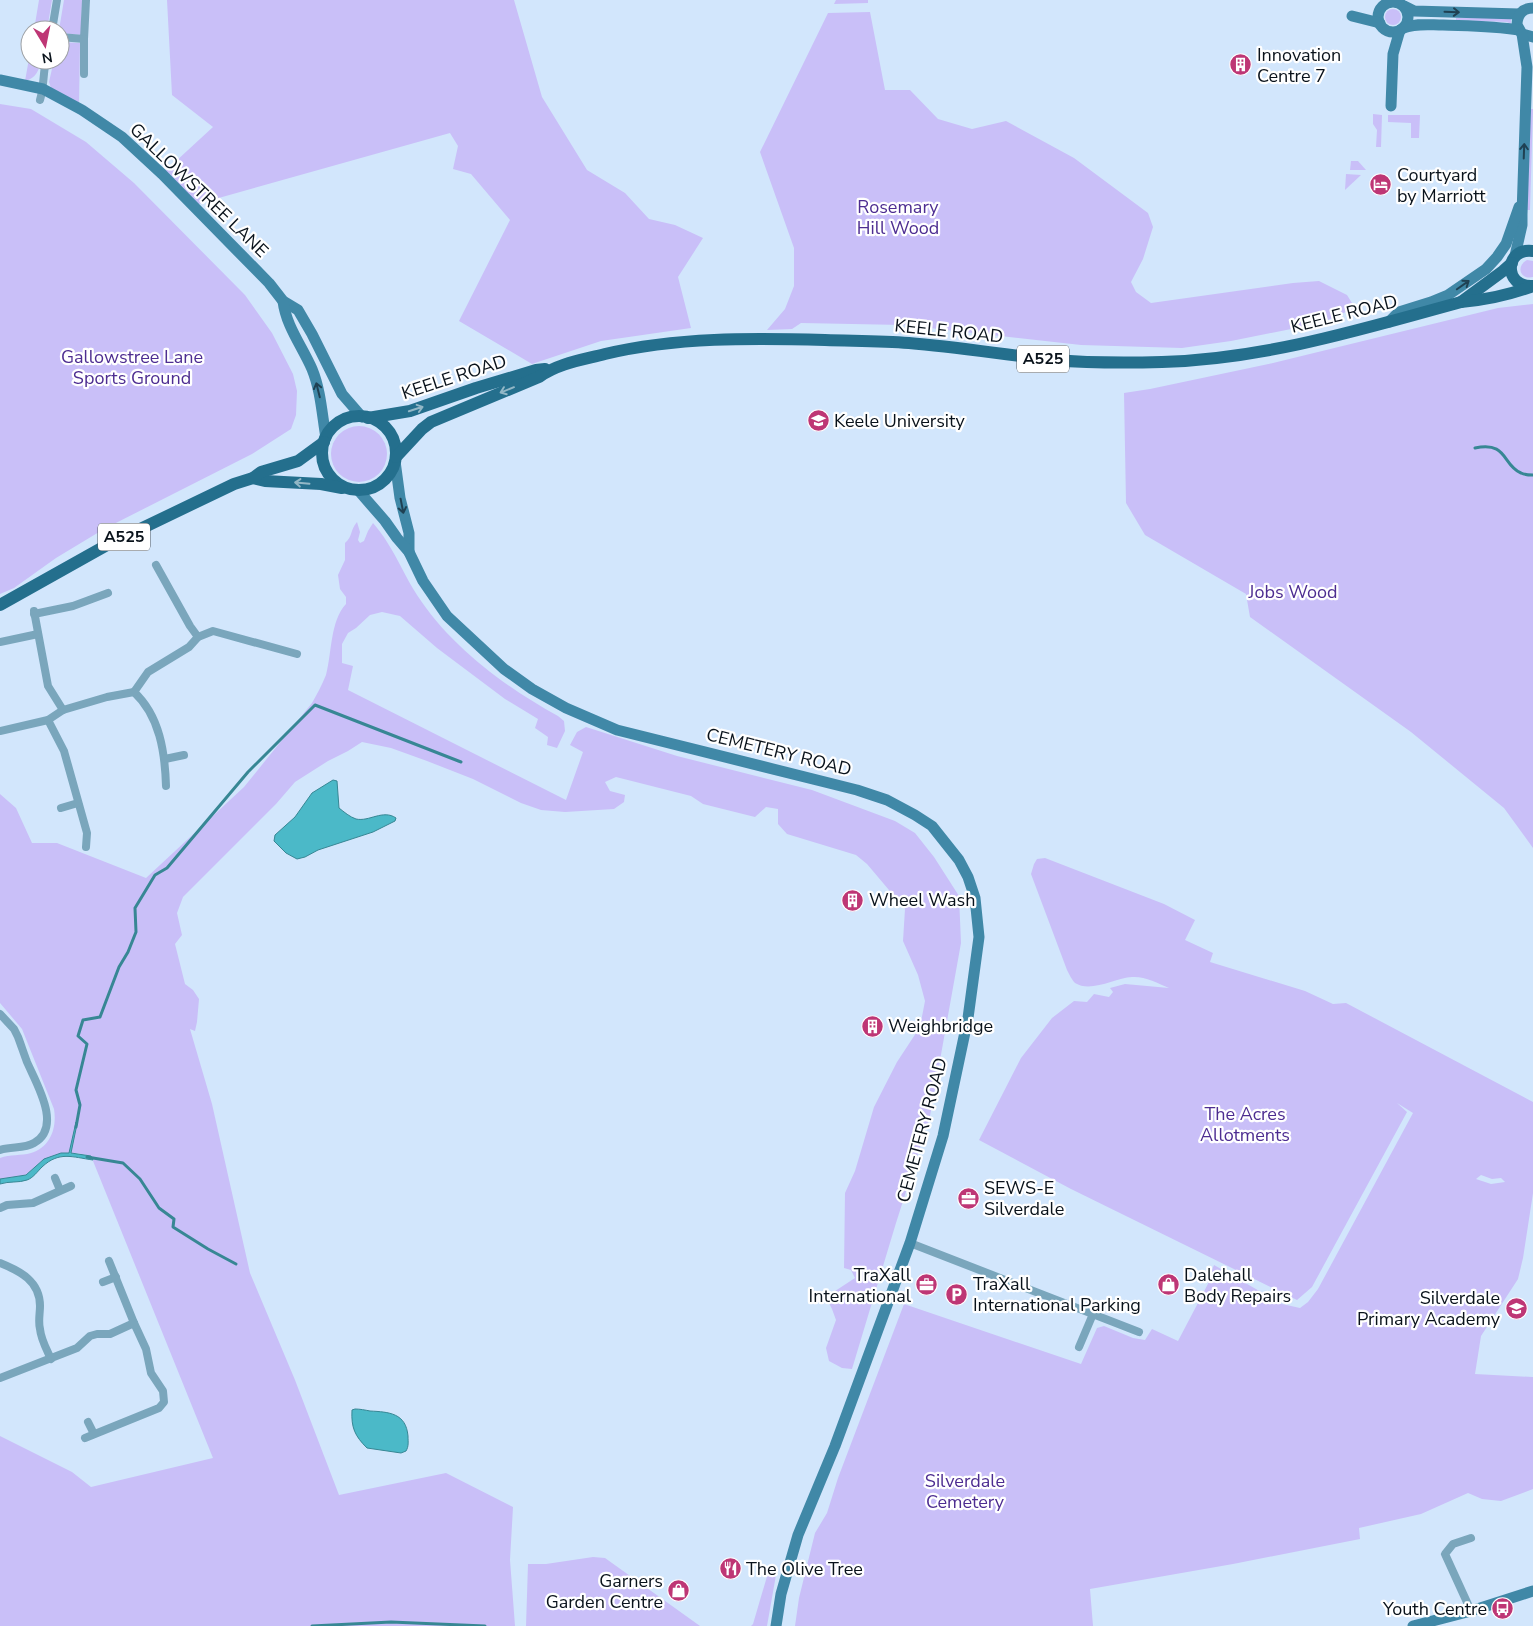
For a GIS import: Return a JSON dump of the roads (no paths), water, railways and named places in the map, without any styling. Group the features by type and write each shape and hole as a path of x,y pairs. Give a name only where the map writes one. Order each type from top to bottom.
{"main road":[{"path":"1533,251 1522,252 1514,260 1511,269 1514,279 1522,285 1533,286"},
{"name":"A525","path":"1461,302 1503,271 1514,260"},
{"name":"A525","path":"1461,302 1482,300 1533,286"},
{"name":"KEELE ROAD","path":"365,417 410,411 536,370 550,369 616,352 654,345 710,339 777,338 909,343 1055,360 1106,363 1164,362 1215,359 1262,352 1315,341 1461,302"},
{"name":"KEELE ROAD","path":"396,459 422,429 431,422 539,377 550,369"},
{"path":"353,417 365,417 380,423 390,433 395,446 396,459 393,468 385,480 372,488 354,490 337,483 327,472 323,458 325,440 340,422 353,417"},
{"name":"A525","path":"0,606 107,545 234,484 253,478 261,472 298,460 325,440"},
{"name":"A525","path":"253,478 265,481 321,484 354,490"}],"street":[{"path":"54,20 57,0"},
{"path":"84,74 86,0"},
{"path":"1525,34 1500,27 1412,24 1393,32 1383,26 1352,16 1380,10 1387,3 1393,2 1414,11 1519,14 1524,10 1533,8"},
{"path":"1391,106 1393,54 1408,17 1404,6"},
{"path":"1380,10 1379,16 1393,54"},
{"path":"1514,260 1522,225 1527,67 1525,34 1517,25 1519,14"},
{"path":"70,38 84,39"},
{"path":"40,100 43,88 44,70"},
{"name":"GALLOWSTREE LANE","path":"0,80 43,88 82,110 122,137 162,174 269,283 283,301 298,310 342,394 365,417"},
{"path":"1389,322 1399,312 1448,295 1486,269 1506,244 1522,200"},
{"name":"GALLOWSTREE LANE","path":"283,301 285,315 312,370 317,386 325,440"},
{"name":"CEMETERY ROAD","path":"396,459 400,498 409,533 409,552"},
{"name":"CEMETERY ROAD","path":"354,490 385,521 409,552 423,581 447,616 504,669 532,689 557,703 617,730 857,790 887,800 932,826 960,860 968,876 975,898 979,937 968,1018 943,1136 910,1244 835,1446 798,1535 781,1594 776,1626"},
{"path":"156,565 198,637"},
{"path":"63,710 48,686 34,613 73,606 108,593"},
{"path":"0,731 48,720 63,710 107,697 134,692 148,672 189,647 198,637 213,631 296,654"},
{"path":"0,642 38,634"},
{"path":"134,692 143,700 158,731 165,759 166,786"},
{"path":"48,720 64,752 87,833 86,847"},
{"path":"165,759 184,755"},
{"path":"61,808 78,803"},
{"path":"0,1014 14,1029 18,1037 41,1093 48,1121 42,1137 34,1143 0,1150"},
{"path":"55,1178 60,1190"},
{"path":"0,1208 8,1205 34,1203 71,1186"},
{"path":"910,1244 1139,1332"},
{"path":"85,1438 159,1408 164,1402 164,1391 151,1373 146,1349 109,1261"},
{"path":"0,1263 20,1271 36,1286 40,1298 40,1329 50,1359"},
{"path":"102,1282 116,1277"},
{"path":"1079,1347 1093,1314"},
{"path":"0,1378 77,1348 90,1336 110,1334 134,1324"},
{"path":"88,1422 94,1434"},
{"path":"1471,1538 1453,1544 1445,1554 1471,1611"},
{"path":"1414,1626 1471,1611 1533,1591"}],"water":[{"path":"333,780 337,781 339,808 349,816 356,819 366,819 386,815 396,818 395,821 373,832 318,850 305,857 297,859 286,853 274,841 275,835 295,817 312,793"},
{"path":"76,1122 71,1153 91,1156 93,1160 66,1156 60,1157 48,1162 29,1179 0,1184 0,1179 26,1175 44,1159 61,1153 69,1153"},
{"path":"352,1410 390,1413 400,1418 407,1428 408,1446 406,1451 401,1453 367,1448 359,1440 353,1427"}],"waterway":[{"path":"1475,448 1493,448 1499,451 1515,469 1521,473 1533,475"},
{"path":"76,1127 80,1105 76,1090 87,1044 78,1036 83,1020 100,1017 119,967 128,952 136,932 135,908 155,875 167,868 248,772 315,705 461,762"},
{"path":"87,1157 123,1163 140,1179 159,1208 174,1219 173,1227 236,1264"},
{"path":"312,1626 391,1622 485,1626"}],"place":[{"name":"Innovation Centre 7","path":"1241,65"},
{"name":"Courtyard by Marriott","path":"1381,185"},
{"name":"Keele University","path":"818,421"},
{"name":"Wheel Wash","path":"853,900"},
{"name":"Weighbridge","path":"872,1026"},
{"name":"SEWS-E Silverdale","path":"968,1198"},
{"name":"TraXall International","path":"927,1285"},
{"name":"Dalehall Body Repairs","path":"1168,1285"},
{"name":"TraXall International Parking","path":"957,1294"},
{"name":"Silverdale Primary Academy","path":"1516,1308"},
{"name":"The Olive Tree","path":"730,1569"},
{"name":"Garners Garden Centre","path":"679,1591"},
{"name":"Youth Centre","path":"1503,1609"}],"park label":[{"name":"Rosemary Hill Wood","path":"898,217"},
{"name":"Gallowstree Lane Sports Ground","path":"132,367"},
{"name":"Jobs Wood","path":"1293,592"},
{"name":"The Acres Allotments","path":"1245,1124"},
{"name":"Silverdale Cemetery","path":"965,1491"}]}
